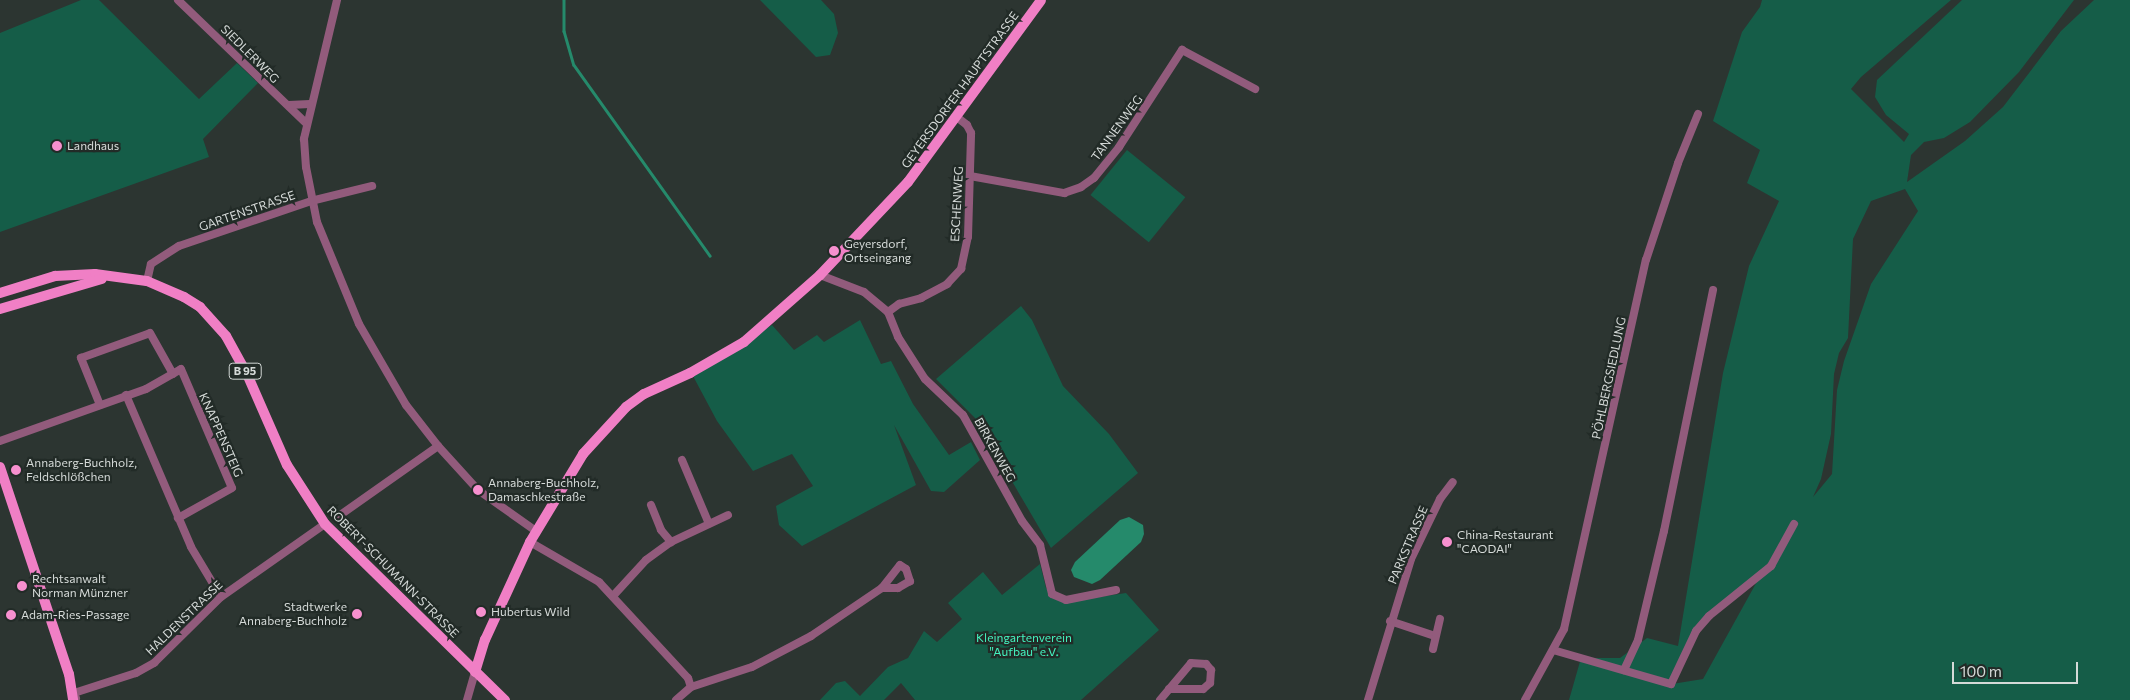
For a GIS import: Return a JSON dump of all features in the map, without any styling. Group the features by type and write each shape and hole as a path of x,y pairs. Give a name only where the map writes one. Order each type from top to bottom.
{"main road":[{"name":"GEYERSDORFER HAUPTSTRASSE","path":"476,672 485,640 530,542 583,454 626,407 644,394 690,373 744,342 820,275 908,182 958,118 1041,0"},
{"name":"ROBERT-SCHUMANN-STRASSE","path":"0,293 55,276 113,276 147,281 184,297 200,307 226,336 247,374 287,465 325,524 476,672"},
{"name":"ROBERT-SCHUMANN-STRASSE","path":"0,309 113,276"},
{"path":"0,467 75,698"},
{"name":"B 95","path":"476,672 505,700"}],"street":[{"name":"SIEDLERWEG","path":"178,0 271,92 289,105 306,123"},
{"path":"337,0 306,123 306,167 311,201 338,277 359,324 406,405 438,446 478,490 536,531"},
{"name":"TANNENWEG","path":"970,176 1064,194 1081,188 1094,178 1119,147 1182,50 1255,89"},
{"path":"289,105 310,104"},
{"name":"PÖHLBERGSIEDLUNG","path":"1525,700 1564,629 1646,260 1678,163 1698,114"},
{"name":"ESCHENWEG","path":"888,312 899,304 921,298 947,284 961,269 968,237 971,133 967,125 958,118"},
{"name":"GARTENSTRASSE","path":"147,281 151,264 179,246 311,201 372,186"},
{"name":"BIRKENWEG","path":"820,275 864,292 888,312 898,337 925,379 963,415 1022,521 1040,545 1052,594 1066,600 1116,590"},
{"path":"1624,670 1638,640 1664,531 1713,290"},
{"name":"KNAPPENSTEIG","path":"100,405 81,358 150,332 173,374 180,369 232,488 178,518"},
{"path":"0,440 146,389 173,374"},
{"path":"126,395 191,547 221,596"},
{"path":"336,518 438,446"},
{"path":"682,460 709,524"},
{"name":"PARKSTRASSE","path":"1368,700 1390,620 1411,559 1440,499 1452,482"},
{"path":"651,505 661,530 671,542"},
{"path":"613,596 646,560 671,542 728,515"},
{"name":"HALDENSTRASSE","path":"75,698 149,667 221,596 325,524"},
{"path":"1553,650 1671,684 1696,631 1709,616 1771,566 1794,524"},
{"path":"530,542 599,582 688,678 691,687"},
{"path":"676,700 691,687 723,678 785,651 840,619 882,588"},
{"path":"1433,649 1440,619"},
{"path":"1390,620 1435,636"},
{"path":"1160,700 1169,689 1191,664 1206,664 1212,670 1210,683 1203,689 1169,689"},
{"path":"467,700 476,672"}],"green space":[{"path":"81,0 99,0 199,99 237,63 258,83 203,139 209,157 0,232 0,33"},
{"path":"760,0 821,0 834,14 838,33 830,55 816,57"},
{"path":"1762,0 1951,0 1861,77 1851,89 1904,142 1909,134 1886,115 1875,97 1877,80 1962,0 2074,0 2019,72 1970,122 1944,138 1924,142 1911,155 1907,182 1965,141 2003,107 2061,31 2094,0 2130,0 2130,700 1569,700 1581,658 1620,658 1647,638 1678,646 1723,373 1749,266 1779,201 1747,183 1760,150 1713,121 1742,32 1760,7","holes":["1905,189 1918,211 1871,284 1844,361 1837,390 1832,474 1813,497 1821,479 1831,434 1834,374 1839,353 1848,338 1853,239 1871,201","1760,576 1703,679 1672,684 1696,631"]},
{"path":"1127,150 1185,197 1149,242 1090,195"},
{"path":"1021,306 1032,320 1063,386 1109,434 1138,473 1051,548 975,418 936,379"},
{"path":"860,320 881,364 891,361 913,404 949,455 971,442 980,460 944,492 931,491 894,425 916,485 802,546 779,525 776,506 813,486 792,454 753,471 717,421 693,376 772,325 794,350 817,335 824,342"},
{"name":"Kleingartenverein \"Aufbau\" e.V.","path":"1040,564 1046,588 1055,599 1066,602 1126,593 1159,630 1081,700 915,700 901,683 884,700 820,700 836,683 845,681 860,696 888,667 908,658 924,631 937,642 962,619 948,603 983,572 1002,595"}],"shaded area":[{"path":"1129,517 1143,525 1144,534 1141,542 1100,580 1092,584 1074,577 1071,570 1075,562 1120,520"}],"waterway":[{"path":"564,0 564,31 574,65 710,256"}],"place":[{"name":"Landhaus","path":"57,146"},
{"name":"Geyersdorf, Ortseingang","path":"834,251"},
{"name":"Annaberg-Buchholz, Feldschlößchen","path":"16,470"},
{"name":"Annaberg-Buchholz, Damaschkestraße","path":"478,490"},
{"name":"China-Restaurant \"CAODAI\"","path":"1447,542"},
{"name":"Rechtsanwalt Norman Münzner","path":"22,586"},
{"name":"Hubertus Wild","path":"481,612"},
{"name":"Stadtwerke Annaberg-Buchholz","path":"357,614"},
{"name":"Adam-Ries-Passage","path":"11,615"}]}
